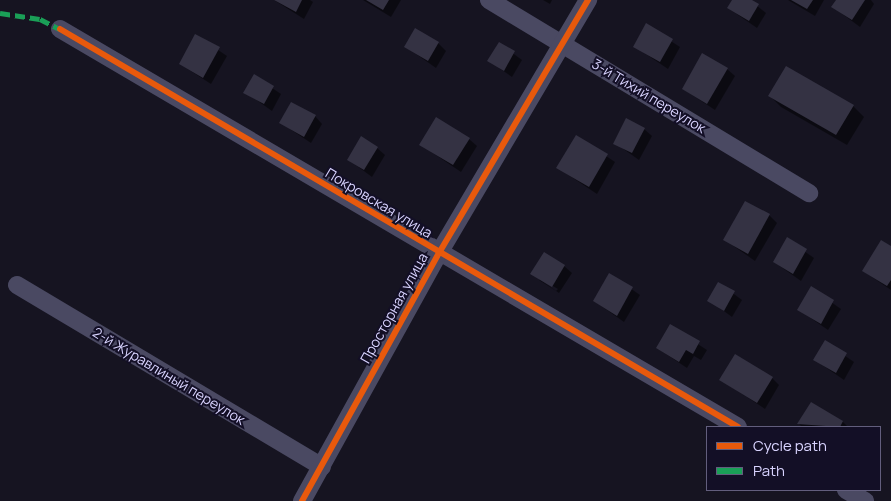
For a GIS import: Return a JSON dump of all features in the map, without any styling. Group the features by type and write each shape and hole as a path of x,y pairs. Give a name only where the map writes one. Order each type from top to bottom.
{"street":[{"name":"3-й Тихий переулок","path":"489,0 809,193"},
{"name":"Просторная улица","path":"302,501 439,254 588,0"},
{"name":"Покровская улица","path":"60,29 439,254 736,426"},
{"name":"2-й Журавлиный переулок","path":"17,286 322,467"},
{"path":"848,491 865,501"}],"building":[{"path":"274,0 302,0 296,12"},
{"path":"366,0 389,0 383,10"},
{"path":"732,0 752,0 759,4 749,21 727,8"},
{"path":"791,0 813,0 807,9"},
{"path":"836,0 865,0 852,20 831,7"},
{"path":"646,23 673,39 660,62 633,47"},
{"path":"415,28 439,42 428,61 404,47"},
{"path":"195,34 220,47 203,78 179,64"},
{"path":"499,42 515,51 504,71 487,61"},
{"path":"702,53 728,68 707,104 682,89"},
{"path":"786,66 854,105 836,135 768,96"},
{"path":"254,74 274,86 264,104 243,93"},
{"path":"291,102 316,115 304,137 279,123"},
{"path":"436,117 470,138 453,165 419,145"},
{"path":"626,118 645,128 632,153 613,144"},
{"path":"576,135 608,154 589,187 556,168"},
{"path":"361,136 378,147 364,170 347,160"},
{"path":"745,201 770,214 748,254 723,240"},
{"path":"787,237 807,249 793,274 773,262"},
{"path":"881,240 891,246 891,280 887,286 862,271"},
{"path":"544,252 565,265 552,287 530,274"},
{"path":"609,273 633,287 617,316 593,301"},
{"path":"718,282 735,291 724,311 707,301"},
{"path":"811,286 834,300 821,324 797,310"},
{"path":"670,324 700,341 693,354 686,350 679,362 656,348"},
{"path":"825,340 847,353 836,373 813,360"},
{"path":"735,354 773,377 757,403 719,380"},
{"path":"811,402 843,421 840,426 797,424"}],"marked path":[{"path":"0,13 40,19 60,29"}],"cycle path":[{"path":"302,501 439,253 588,0"},
{"path":"60,29 736,426"}]}
